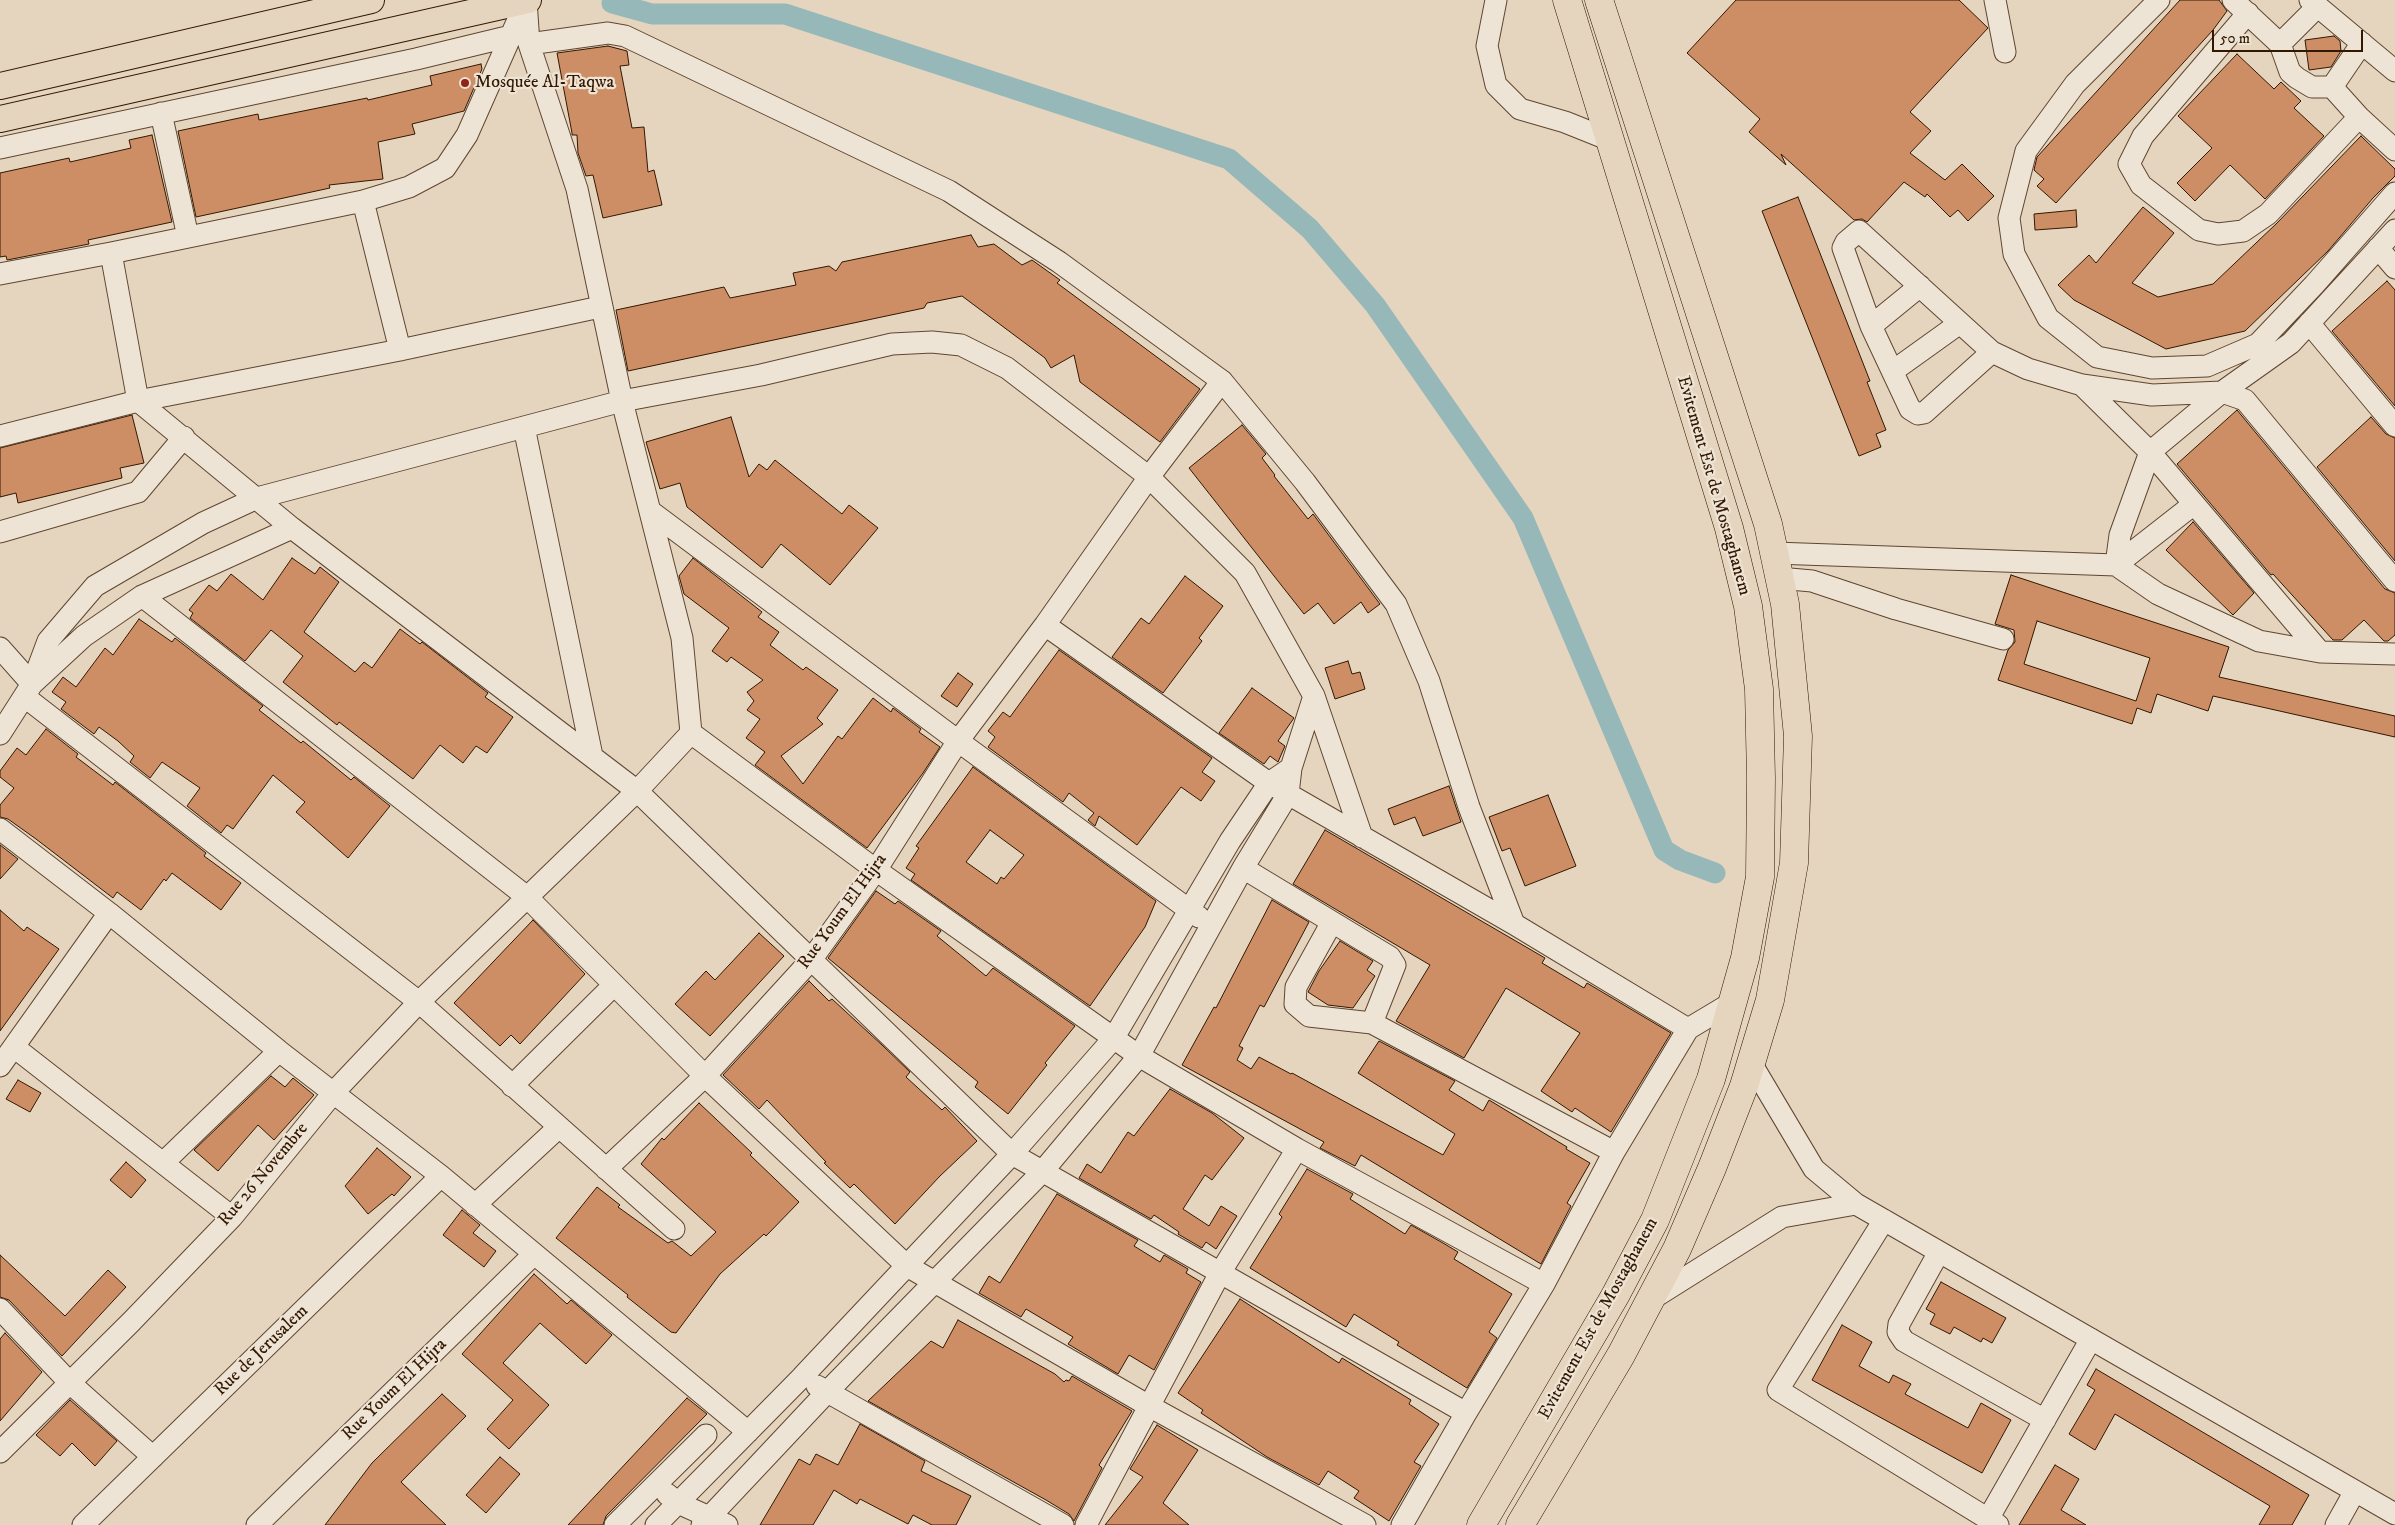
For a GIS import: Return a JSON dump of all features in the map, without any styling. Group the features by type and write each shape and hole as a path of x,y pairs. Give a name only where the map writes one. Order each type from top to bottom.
{"highway":[{"name":"Evitement Est de Mostaghanem","path":"1481,1525 1616,1296 1655,1220 1711,1079 1745,958 1760,877 1761,778 1759,689 1748,606 1729,528 1566,0"},
{"name":"Evitement Est de Mostaghanem","path":"1520,1525 1621,1354 1677,1249 1704,1186 1744,1086 1770,1000 1794,863 1798,736 1785,604 1777,566 1765,514 1599,0"}],"main road":[{"path":"0,86 371,0"},
{"path":"0,119 527,0"}],"street":[{"path":"0,274 363,201 409,187 446,168 467,135 520,40 527,0"},
{"path":"1496,0 1487,46 1496,85 1520,109 1565,122 1610,140"},
{"path":"1995,0 2005,52"},
{"path":"2159,0 2075,84 2026,151 2010,218 2014,254 2048,318 2097,357 2152,368 2207,366 2258,344 2314,285 2395,193"},
{"path":"2280,44 2314,3 2395,71"},
{"path":"2359,117 2268,214 2243,231 2218,234 2199,230 2141,184 2129,164 2144,136 2240,7 2280,44 2290,72 2312,87 2332,87 2359,117 2395,150"},
{"path":"0,148 416,59 520,40 608,33 625,36 950,191 1059,262 1222,381 1306,482 1396,604 1429,681 1469,807 1514,924"},
{"path":"520,40 577,189 600,307 682,638 691,733 876,870 1139,1056 1298,1148 1544,1284"},
{"path":"2332,87 2362,43"},
{"path":"161,113 188,237"},
{"path":"363,201 400,350"},
{"path":"2116,564 2120,535 2150,452 2222,392 2291,343 2395,230"},
{"path":"1992,352 1924,413 1918,414 1910,409 1871,326 1843,248 1846,242 1859,232 1992,352 2028,369 2082,385 2152,395 2222,392 2245,400 2395,581"},
{"path":"2378,248 2395,268"},
{"path":"111,253 138,401 258,498 292,528 637,791 1012,1154 1466,1413"},
{"path":"1871,326 1920,286"},
{"path":"0,436 138,401 400,350 600,307"},
{"path":"1893,371 1960,323"},
{"path":"2309,323 2395,426"},
{"path":"29,690 48,641 95,586 203,523 258,498 622,401 761,375 892,344 932,342 961,345 1006,368 1149,477 1245,573 1314,696 1362,837"},
{"name":"Rue Youm El Hijra","path":"606,1170 705,1076 811,960 876,870 958,741 1046,625 1149,477 1222,381"},
{"path":"2082,385 2150,452 2320,652"},
{"path":"524,427 592,756"},
{"path":"0,532 138,492 184,437"},
{"path":"2116,564 2194,504"},
{"path":"650,511 958,741 1188,910 1212,925"},
{"path":"0,734 29,690 84,636 142,596 292,528"},
{"path":"1812,581 1814,555"},
{"path":"1777,566 1814,555 2116,564 2158,594 2259,641 2320,652 2390,649"},
{"path":"1777,566 1812,581 2003,639"},
{"path":"142,596 527,897 705,1076 907,1266 1149,1406 1365,1525"},
{"path":"1046,625 1269,783 1514,924 1688,1029"},
{"path":"0,648 29,690 419,1002 674,1229"},
{"path":"657,1485 678,1502 713,1522 827,1392 1042,1172 1139,1056 1243,868 1288,794 1291,768 1314,696"},
{"name":"Rue 26 Novembre","path":"0,1452 232,1217 334,1092 419,1002 637,791 691,733"},
{"path":"656,1525 802,1377 907,1266 1012,1154 1113,1039 1188,910 1269,783 1291,768"},
{"path":"0,829 109,913 279,1051 440,1176 748,1432"},
{"path":"1243,868 1390,957 1394,965 1372,1023"},
{"path":"0,1066 109,913"},
{"path":"1332,922 1296,987 1295,1004 1309,1016 1372,1023 1614,1152"},
{"path":"512,1086 614,985"},
{"path":"1402,1525 1466,1413 1544,1284 1614,1152 1688,1029 1733,1002"},
{"path":"14,1047 232,1217"},
{"path":"163,1163 279,1051"},
{"path":"1752,1063 1814,1169 1856,1204 2395,1514"},
{"path":"475,1205 559,1127"},
{"path":"1086,1525 1220,1273 1298,1148"},
{"name":"Rue de Jerusalem","path":"83,1525 440,1176"},
{"path":"1650,1300 1782,1216 1856,1204"},
{"path":"1884,1220 1778,1390 1993,1522 2045,1420 2091,1339"},
{"path":"1940,1252 1899,1324 1898,1332 1904,1341 2045,1420"},
{"name":"Rue Youm El Hijra","path":"257,1525 534,1254"},
{"path":"0,1309 70,1383 153,1457"},
{"path":"802,1377 1026,1516 1062,1525"},
{"path":"615,1525 706,1436"},
{"path":"2336,1525 2355,1491"}],"building":[{"path":"1736,0 1959,0 1988,28 1910,112 1931,131 1910,153 1945,180 1962,164 1994,196 1968,221 1958,210 1950,217 1927,194 1925,197 1904,182 1867,222 1862,219 1854,220 1781,154 1786,165 1749,132 1760,119 1687,53"},
{"path":"2180,0 2219,0 2227,11 2213,30 2056,203 2037,186 2044,179 2034,170 2037,157"},
{"path":"2334,36 2340,41 2341,51 2331,67 2309,70 2305,40"},
{"path":"608,46 627,51 629,65 620,66 632,128 644,127 648,172 654,170 662,205 603,218 593,175 586,176 578,153 577,135 572,135 557,53"},
{"path":"2237,54 2274,89 2281,82 2301,101 2294,108 2324,136 2265,199 2230,165 2195,201 2177,183 2212,148 2178,116"},
{"path":"481,64 482,69 464,111 412,124 415,134 378,142 383,179 329,185 330,188 196,217 178,131 258,114 259,120 367,98 368,100 432,85 430,76"},
{"path":"152,135 172,222 88,240 89,244 7,260 6,256 0,257 0,173 69,158 70,162 131,148 129,140"},
{"path":"2361,136 2395,169 2395,176 2373,198 2328,251 2245,331 2166,349 2074,300 2058,285 2089,255 2096,263 2143,207 2174,233 2132,283 2158,297 2213,284 2277,223"},
{"path":"1798,197 1870,381 1867,382 1886,430 1876,434 1881,447 1859,456 1762,211"},
{"path":"2076,210 2077,227 2035,230 2034,214"},
{"path":"971,235 978,247 994,244 1022,265 1032,260 1060,280 1057,283 1200,389 1160,442 1080,382 1074,355 1051,368 1045,358 962,296 927,303 924,308 628,371 616,310 724,287 730,298 796,285 793,273 829,266 836,271 842,262"},
{"path":"2387,281 2395,290 2395,406 2332,331"},
{"path":"2237,410 2385,589 2395,593 2395,635 2388,641 2384,641 2364,620 2342,640 2333,640 2273,574 2271,575 2177,464"},
{"path":"132,415 144,463 120,468 122,478 18,503 16,493 0,497 0,448"},
{"path":"731,417 749,477 759,464 767,470 775,460 842,514 849,505 878,528 830,585 781,544 762,568 687,507 680,483 660,489 646,442"},
{"path":"2371,417 2386,434 2395,438 2395,561 2317,467"},
{"path":"1242,425 1266,454 1262,458 1274,476 1308,519 1313,514 1380,604 1368,613 1361,602 1334,624 1318,603 1304,614 1189,468"},
{"path":"2193,522 2254,593 2233,615 2166,550"},
{"path":"292,558 315,574 320,567 339,582 304,632 355,672 364,662 372,668 400,629 420,644 422,642 488,693 485,697 513,717 487,753 476,746 463,763 440,745 413,779 339,722 337,725 283,682 303,656 271,630 245,661 190,618 193,613 189,610 209,585 217,591 231,574 263,600"},
{"path":"693,558 762,612 758,617 779,632 770,645 803,670 806,667 838,690 817,718 823,724 781,756 803,784 838,736 842,739 873,698 891,712 893,708 921,729 919,732 940,747 867,848 755,765 765,752 746,738 760,719 747,710 754,701 747,692 763,680 731,657 727,662 712,651 729,628 684,594 679,576"},
{"path":"2011,575 2229,647 2219,677 2395,716 2395,737 2213,696 2208,711 2157,694 2151,713 2137,708 2132,724 1998,680 2008,650 2015,642 2014,630 1995,624","holes":["2037,621 2150,658 2136,701 2024,664"]},
{"path":"1185,576 1223,606 1199,638 1202,641 1163,693 1112,657 1141,618 1149,624"},
{"path":"139,619 172,642 175,638 263,706 259,710 301,743 303,741 351,780 354,777 390,806 348,858 296,812 305,802 273,775 233,829 227,825 221,833 187,806 200,788 162,762 150,778 130,762 134,756 118,741 99,727 94,734 61,709 66,702 52,692 63,677 76,687 105,648 113,655"},
{"path":"1059,650 1212,758 1202,772 1215,781 1201,801 1181,787 1137,845 1099,816 1095,826 1088,820 1094,813 1069,793 1063,802 988,747 995,737 988,731 1003,712 1010,717"},
{"path":"1348,661 1352,674 1360,672 1365,689 1335,699 1325,668"},
{"path":"958,673 973,684 957,707 941,696"},
{"path":"1252,688 1294,718 1278,741 1285,746 1278,762 1270,756 1264,764 1219,733"},
{"path":"46,729 78,754 76,757 113,785 115,782 206,853 204,856 241,883 221,910 172,873 166,881 164,879 141,910 117,892 113,898 36,839 8,819 0,817 0,805 14,788 0,777 0,771 17,748 26,755"},
{"path":"973,767 1156,901 1145,927 1090,1006 911,880 915,874 906,868 919,848 916,846","holes":["990,830 1024,855 1004,879 1001,877 997,884 966,862"]},
{"path":"1449,786 1461,822 1423,836 1415,817 1394,825 1388,809"},
{"path":"1548,795 1576,866 1525,886 1510,848 1502,851 1489,817"},
{"path":"1325,830 1545,958 1542,963 1584,988 1587,983 1671,1033 1611,1132 1575,1108 1572,1112 1541,1091 1580,1033 1506,988 1464,1058 1396,1021 1430,965 1293,884"},
{"path":"0,845 18,859 0,879"},
{"path":"876,891 895,904 898,901 941,931 937,936 986,976 993,968 1075,1026 1008,1114 975,1087 978,1082 828,958"},
{"path":"1272,900 1309,922 1264,1007 1260,1005 1239,1046 1243,1048 1237,1060 1251,1069 1259,1057 1443,1155 1455,1134 1358,1073 1379,1041 1455,1081 1449,1090 1483,1111 1489,1100 1567,1147 1566,1149 1590,1163 1567,1203 1571,1206 1541,1264 1361,1155 1355,1166 1320,1148 1324,1142 1182,1065 1214,1007 1216,1008"},
{"path":"0,910 24,931 27,927 59,949 0,1031"},
{"path":"533,920 585,974 520,1044 511,1035 500,1046 454,1003"},
{"path":"759,933 784,956 710,1036 675,1004 706,971 715,980"},
{"path":"1340,941 1373,961 1367,970 1375,976 1353,1008 1328,1005 1308,992 1319,971"},
{"path":"809,981 829,1001 832,999 882,1045 910,1072 906,1077 942,1110 945,1107 977,1141 940,1176 895,1224 854,1184 850,1188 824,1163 826,1162 767,1100 759,1109 723,1075"},
{"path":"271,1076 285,1087 293,1078 314,1095 274,1140 258,1125 218,1171 194,1150"},
{"path":"18,1080 41,1093 30,1112 6,1099"},
{"path":"1170,1089 1212,1113 1244,1138 1212,1180 1205,1175 1183,1209 1209,1226 1221,1206 1237,1216 1216,1249 1206,1242 1202,1248 1178,1234 1179,1232 1154,1215 1151,1219 1079,1178 1087,1164 1101,1173 1128,1132 1134,1136"},
{"path":"699,1103 752,1153 750,1155 799,1202 766,1236 764,1234 720,1274 676,1333 671,1332 556,1238 597,1187 620,1205 618,1207 668,1243 672,1241 691,1256 716,1232 641,1164 662,1138 664,1140"},
{"path":"377,1148 411,1177 394,1196 392,1194 368,1214 345,1186"},
{"path":"126,1162 146,1180 131,1198 110,1180"},
{"path":"1307,1169 1353,1194 1350,1199 1405,1234 1411,1225 1458,1252 1454,1259 1512,1294 1489,1332 1497,1338 1467,1388 1397,1345 1399,1342 1354,1314 1346,1327 1250,1268 1282,1217 1279,1214"},
{"path":"1057,1194 1138,1240 1134,1246 1160,1262 1164,1255 1188,1269 1186,1273 1201,1282 1154,1370 1129,1355 1118,1374 1068,1344 1073,1337 1026,1309 1021,1317 979,1293 989,1276 1000,1283"},
{"path":"462,1210 480,1225 473,1233 496,1251 484,1267 443,1235"},
{"path":"0,1255 65,1316 108,1270 126,1287 62,1356 9,1300 0,1297"},
{"path":"534,1274 567,1304 571,1300 612,1335 586,1364 540,1323 503,1363 549,1405 509,1449 487,1429 513,1400 462,1354"},
{"path":"1941,1282 2006,1318 1992,1343 1983,1338 1981,1342 1954,1327 1950,1334 1930,1324 1935,1314 1926,1309"},
{"path":"1240,1299 1339,1363 1342,1358 1411,1400 1409,1404 1439,1424 1414,1462 1421,1466 1389,1521 1354,1498 1359,1491 1328,1471 1319,1485 1267,1457 1201,1413 1203,1410 1178,1393"},
{"path":"958,1320 1055,1374 1064,1382 1066,1380 1069,1381 1072,1376 1132,1411 1099,1465 1102,1468 1074,1521 1069,1514 1046,1500 868,1401 931,1341 943,1348"},
{"path":"1842,1325 1872,1342 1859,1366 1889,1383 1893,1375 1911,1384 1905,1394 1968,1428 1981,1403 2011,1420 1982,1473 1812,1380"},
{"path":"5,1333 42,1372 0,1421 0,1339"},
{"path":"2096,1369 2309,1495 2292,1525 2259,1525 2270,1506 2115,1414 2095,1450 2069,1434 2095,1390 2087,1385"},
{"path":"442,1394 466,1416 401,1482 446,1525 325,1525 372,1463"},
{"path":"687,1398 707,1414 606,1516 603,1525 568,1525"},
{"path":"70,1400 117,1441 95,1466 72,1443 60,1456 36,1435"},
{"path":"860,1424 925,1461 921,1471 971,1496 956,1525 932,1525 913,1515 908,1524 860,1499 857,1504 834,1490 813,1525 760,1525 799,1459 810,1465 816,1454 838,1465"},
{"path":"1157,1425 1198,1450 1163,1503 1189,1525 1105,1525 1143,1477 1130,1469"},
{"path":"500,1457 520,1474 486,1513 466,1495"},
{"path":"2055,1465 2079,1479 2061,1510 2086,1525 2019,1525"}],"waterway":[{"path":"612,3 652,14 785,14 1229,159 1310,229 1375,305 1523,518 1664,850 1680,860 1715,873"}],"place":[{"name":"Mosquée Al-Taqwa","path":"465,83"}]}
